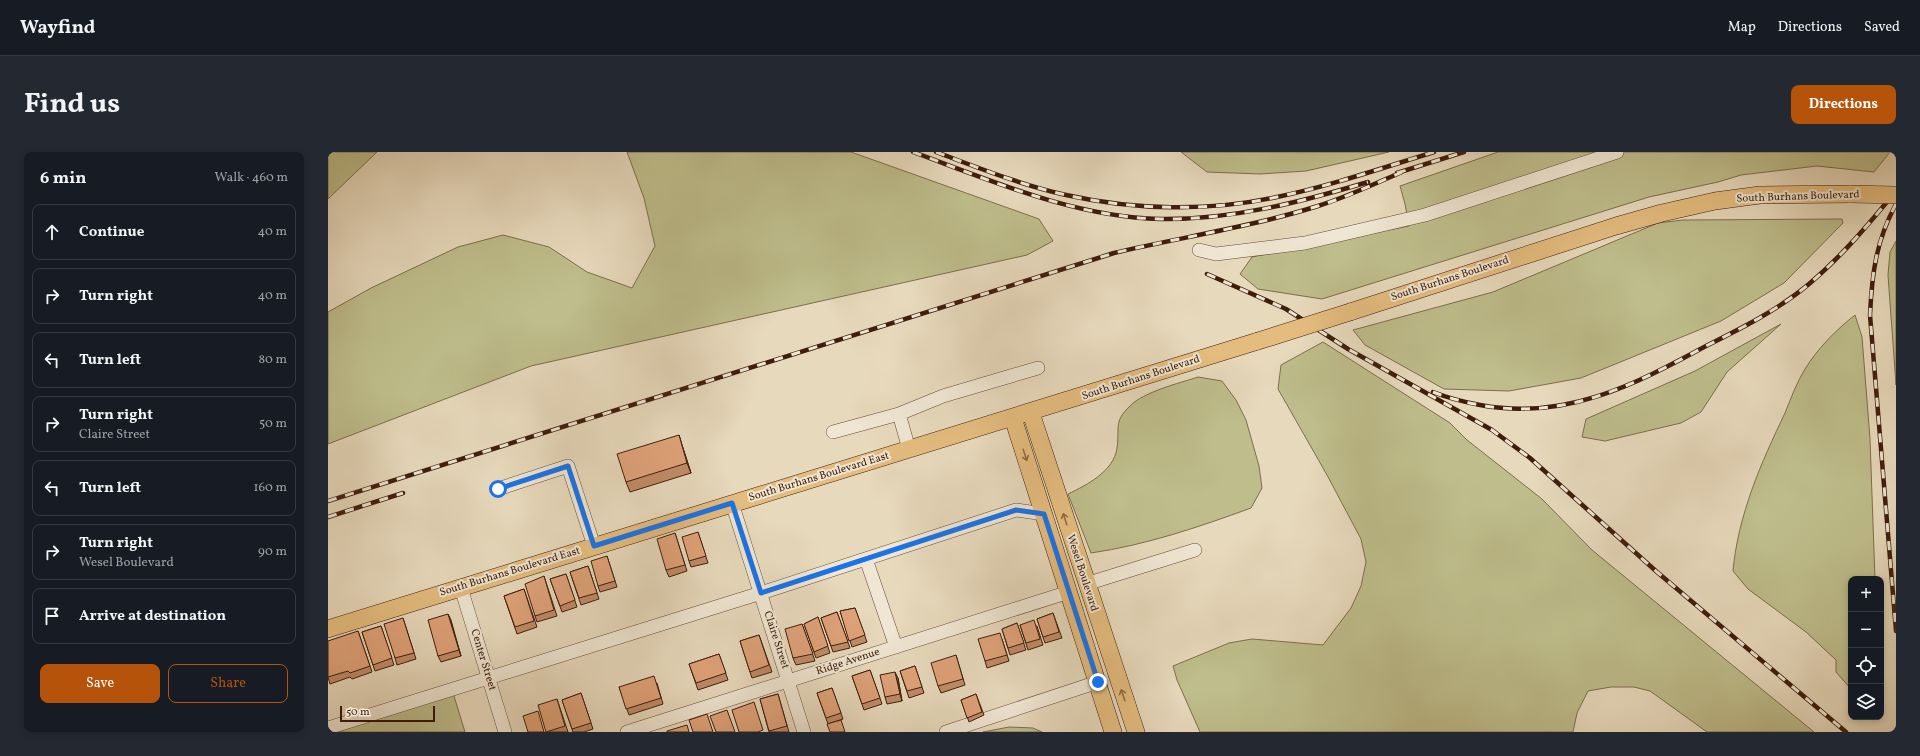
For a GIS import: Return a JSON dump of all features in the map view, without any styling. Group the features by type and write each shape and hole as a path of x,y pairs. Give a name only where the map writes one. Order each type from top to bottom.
{"main road":[{"name":"South Burhans Boulevard","path":"1013,418 1662,212 1715,201 1760,195 1896,195"},
{"name":"Wesel Boulevard","path":"1031,413 1086,584 1136,732"},
{"name":"Wesel Boulevard","path":"1013,418 1114,732"},
{"name":"South Burhans Boulevard East","path":"328,629 732,503 1013,418"}],"street":[{"path":"1199,250 1216,254 1304,243 1424,215 1617,152"},
{"path":"833,432 899,414 943,396 1038,368"},
{"path":"899,414 909,450"},
{"path":"498,489 568,466 594,546"},
{"name":"Claire Street","path":"732,503 804,732"},
{"path":"328,728 761,593 1016,510 1044,514"},
{"path":"1086,584 1195,550"},
{"path":"866,559 896,647"},
{"name":"Center Street","path":"461,588 506,732"},
{"name":"Ridge Avenue","path":"628,732 1069,592"},
{"path":"946,732 1098,682"}],"shaded area":[{"path":"328,152 377,152 328,199"},
{"path":"627,152 851,152 1039,219 1053,241 1027,255 531,366 328,444 328,312 371,288 458,247 503,235 549,247 587,272 632,288 655,246 644,198"},
{"path":"1181,152 1389,152 1306,171 1260,174 1207,172"},
{"path":"1498,152 1890,152 1874,172 1817,166 1741,175 1718,182 1649,197 1322,299 1258,289 1240,274 1252,257 1409,226 1400,186"},
{"path":"1842,219 1843,223 1784,283 1721,321 1581,378 1509,391 1444,389 1365,345 1353,330 1493,292 1658,223 1683,220"},
{"path":"1896,241 1896,385 1888,275 1890,252"},
{"path":"1855,315 1862,337 1870,439 1875,576 1848,576 1848,686 1836,672 1836,660 1806,632 1748,589 1733,571 1745,510 1767,451 1805,369 1834,333"},
{"path":"1781,324 1727,372 1701,412 1681,423 1605,441 1582,437 1586,419 1695,371"},
{"path":"1323,342 1450,423 1467,440 1542,499 1592,550 1814,732 1707,732 1650,691 1634,687 1611,687 1588,691 1577,713 1573,732 1200,732 1177,680 1173,666 1229,643 1252,639 1323,645 1351,608 1361,586 1366,562 1361,539 1327,475 1278,389 1281,365"},
{"path":"1198,377 1222,381 1236,400 1246,420 1259,466 1262,488 1251,508 1172,535 1112,550 1091,553 1068,494 1091,482 1111,464 1117,448 1119,421 1121,416 1130,406 1152,392"},
{"path":"453,693 465,732 328,732"},
{"path":"1009,727 1033,728 1042,732 983,732"}],"building":[{"path":"679,435 687,463 626,482 617,454"},
{"path":"698,532 706,556 689,561 682,537"},
{"path":"675,533 685,565 666,570 657,539"},
{"path":"607,556 615,581 598,586 591,561"},
{"path":"588,566 597,593 579,598 570,572"},
{"path":"566,574 575,600 560,606 550,579"},
{"path":"544,576 554,610 535,616 525,584"},
{"path":"524,589 534,621 515,627 504,596"},
{"path":"855,608 865,635 849,641 840,611"},
{"path":"837,612 848,642 831,646 821,618"},
{"path":"1053,613 1059,632 1043,637 1037,619"},
{"path":"448,614 459,650 438,656 428,620"},
{"path":"818,617 828,646 814,652 804,624"},
{"path":"403,618 414,653 395,658 384,624"},
{"path":"1034,620 1040,639 1026,643 1020,625"},
{"path":"1017,623 1024,643 1008,648 1002,629"},
{"path":"802,624 813,654 793,658 785,629"},
{"path":"381,626 392,658 373,665 362,632"},
{"path":"358,631 370,666 350,673 348,671 328,677 328,641"},
{"path":"1000,633 1007,655 985,661 978,639"},
{"path":"759,635 769,665 750,672 740,641"},
{"path":"719,654 726,673 696,683 689,664"},
{"path":"956,655 963,679 938,686 931,663"},
{"path":"915,666 922,687 907,691 900,671"},
{"path":"870,670 880,698 862,704 852,676"},
{"path":"895,672 900,694 885,697 880,675"},
{"path":"654,676 661,698 626,709 619,687"},
{"path":"832,688 841,713 826,718 817,693"},
{"path":"581,693 591,723 572,729 562,700"},
{"path":"778,694 787,726 769,731 760,699"},
{"path":"976,694 982,712 967,718 961,700"},
{"path":"557,699 565,726 546,732 538,705"},
{"path":"754,702 763,730 758,732 739,732 732,710"},
{"path":"727,710 735,732 716,732 710,716"},
{"path":"538,711 544,732 528,732 523,716"},
{"path":"707,714 713,732 693,732 689,720"},
{"path":"841,720 845,732 830,732 827,724"},
{"path":"687,725 689,732 667,732 667,731"}],"railway":[{"path":"913,152 1034,196 1096,212 1128,217 1187,219 1240,213 1292,203 1368,182"},
{"path":"936,152 1016,181 1066,195 1118,204 1171,207 1224,205 1251,202 1297,193 1434,152"},
{"path":"1397,173 1464,152"},
{"path":"328,501 1114,253 1242,226 1318,206 1402,172"},
{"path":"1433,392 1456,400 1511,409 1541,408 1570,404 1625,386 1706,346 1785,302 1809,284 1844,251 1896,191"},
{"path":"1896,204 1884,231 1876,258 1870,315 1896,631"},
{"path":"1207,274 1286,309 1348,349 1492,430 1530,458 1657,572 1846,732"},
{"path":"328,517 403,493"}],"route":[{"path":"498,489 568,466 594,546 732,503 761,593 1016,510 1044,514 1098,682"}]}
